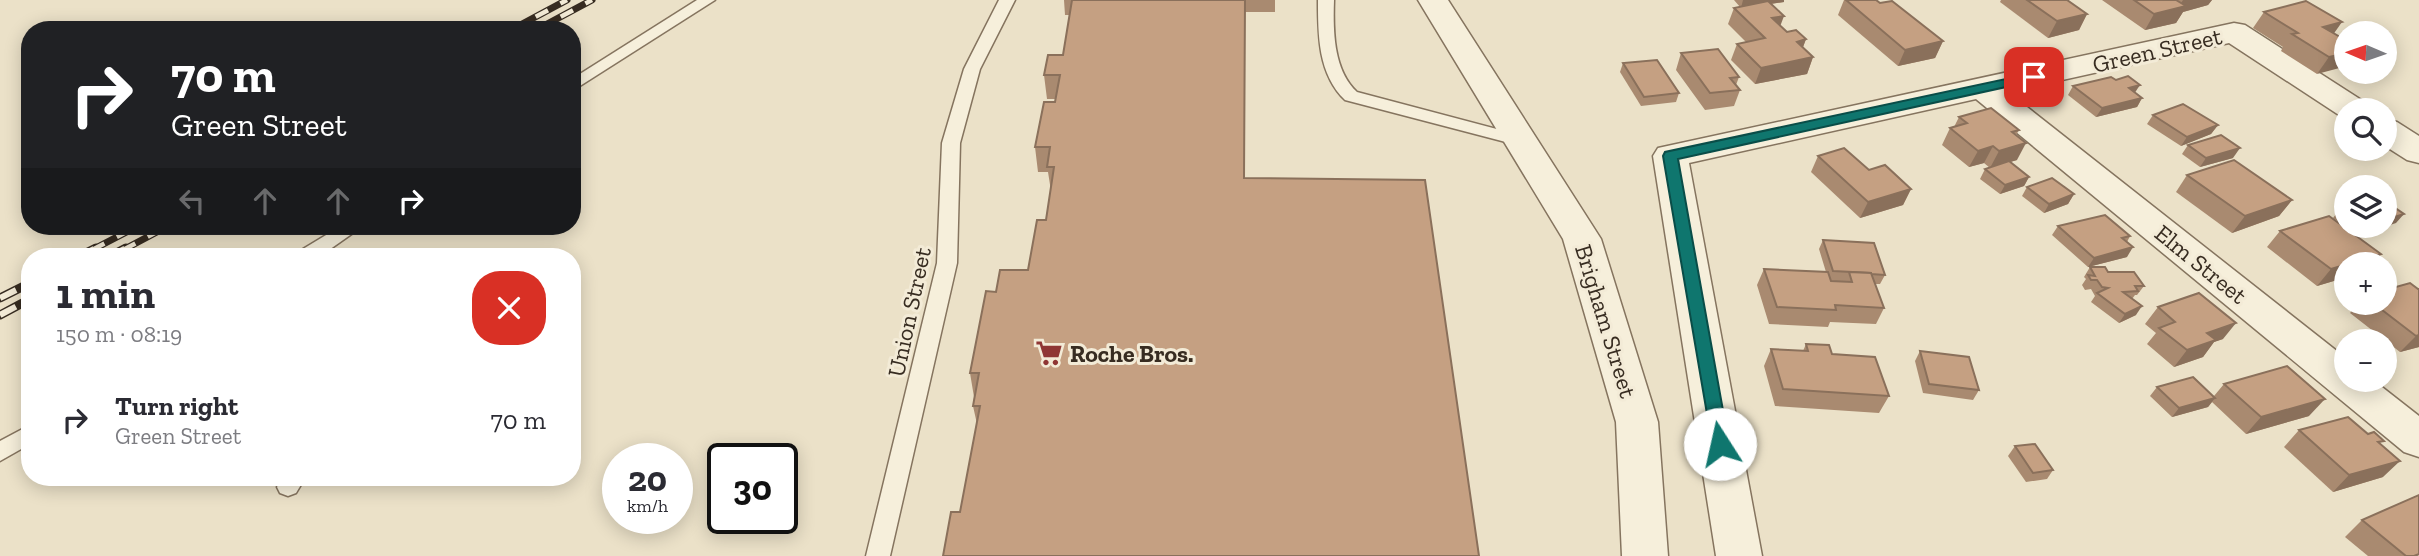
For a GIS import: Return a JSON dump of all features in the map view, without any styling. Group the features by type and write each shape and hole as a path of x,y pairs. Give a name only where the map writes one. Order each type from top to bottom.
{"street":[{"name":"Brigham Street","path":"1433,0 1582,239 1637,422 1645,556"},
{"name":"Green Street","path":"1739,556 1670,156 2234,32 2336,98"},
{"name":"Elm Street","path":"1984,89 2419,440"},
{"path":"2397,138 2419,152"}],"lane":[{"path":"581,80 707,0"},
{"name":"Union Street","path":"878,556 947,263 951,143 972,69 1007,0"},
{"path":"1326,0 1325,28 1338,84 1345,92 1351,96 1521,141"},
{"path":"319,248 340,235"},
{"path":"0,452 21,439"}],"building":[{"path":"1072,0 1245,0 1244,178 1425,180 1479,556 943,556 951,512 960,512 980,406 973,406 979,373 970,373 986,291 996,292 1000,270 1028,270 1037,220 1046,220 1054,167 1047,167 1050,147 1035,147 1044,102 1055,102 1060,75 1044,75 1048,55 1063,55"},
{"path":"1846,0 1876,0 1880,3 1892,1 1943,41 1905,50"},
{"path":"2027,0 2067,0 2087,14 2057,21"},
{"path":"2134,0 2176,0 2186,6 2154,14"},
{"path":"1768,1 1784,16 1772,18 1787,32 1796,30 1806,39 1797,42 1813,57 1761,68 1737,44 1765,38 1734,8"},
{"path":"2306,1 2340,21 2323,27 2334,33 2334,56 2329,57 2292,34 2298,33 2264,12"},
{"path":"1718,49 1739,77 1730,78 1740,90 1710,93 1681,53"},
{"path":"1657,60 1679,93 1644,97 1623,63"},
{"path":"2128,76 2140,85 2129,88 2142,98 2102,108 2073,86 2111,77 2116,80"},
{"path":"2183,104 2218,125 2187,137 2153,115"},
{"path":"1991,108 2019,130 2012,132 2026,143 1999,151 1993,146 1978,151 1950,128 1967,123 1959,117"},
{"path":"2221,135 2240,148 2206,158 2188,145"},
{"path":"1844,148 1869,170 1885,165 1911,189 1868,202 1818,156"},
{"path":"2234,160 2292,200 2245,216 2187,175"},
{"path":"2009,161 2029,177 2005,185 1985,169"},
{"path":"2052,178 2074,194 2049,204 2027,187"},
{"path":"2105,215 2130,236 2122,238 2133,247 2094,258 2058,226"},
{"path":"2329,216 2334,220 2334,238 2359,238 2378,252 2334,252 2334,268 2331,269 2280,231"},
{"path":"1823,240 1874,243 1885,275 1833,271"},
{"path":"2090,267 2105,267 2108,272 2134,272 2144,286 2135,286 2138,291 2123,292 2142,306 2125,314 2097,293 2108,288 2102,287 2097,280 2091,280 2088,275 2095,276"},
{"path":"1764,269 1828,272 1831,281 1852,282 1849,272 1871,273 1884,308 1835,305 1836,310 1777,307"},
{"path":"2410,283 2419,289 2419,335 2416,336 2389,315 2397,315 2397,287"},
{"path":"2199,293 2236,323 2207,333 2216,340 2187,350 2159,328 2175,322 2158,307"},
{"path":"1806,344 1829,345 1832,354 1875,357 1889,396 1783,389 1771,349 1808,351"},
{"path":"1920,351 1969,357 1979,390 1929,384"},
{"path":"2287,366 2325,399 2261,417 2224,384"},
{"path":"2193,377 2215,398 2179,408 2157,387"},
{"path":"2348,417 2368,434 2374,432 2384,441 2378,442 2400,461 2349,475 2299,430"},
{"path":"2035,444 2053,470 2033,473 2015,446"},
{"path":"2419,495 2419,554 2406,556 2362,520"}],"railway":[{"path":"528,21 567,0"},
{"path":"553,21 592,0"},
{"path":"96,248 121,235"},
{"path":"127,248 151,235"},
{"path":"0,298 21,288"},
{"path":"0,315 21,304"}],"place":[{"name":"Roche Bros.","path":"1049,353"}],"route":[{"path":"1720,444 1670,156 2034,77"}]}
